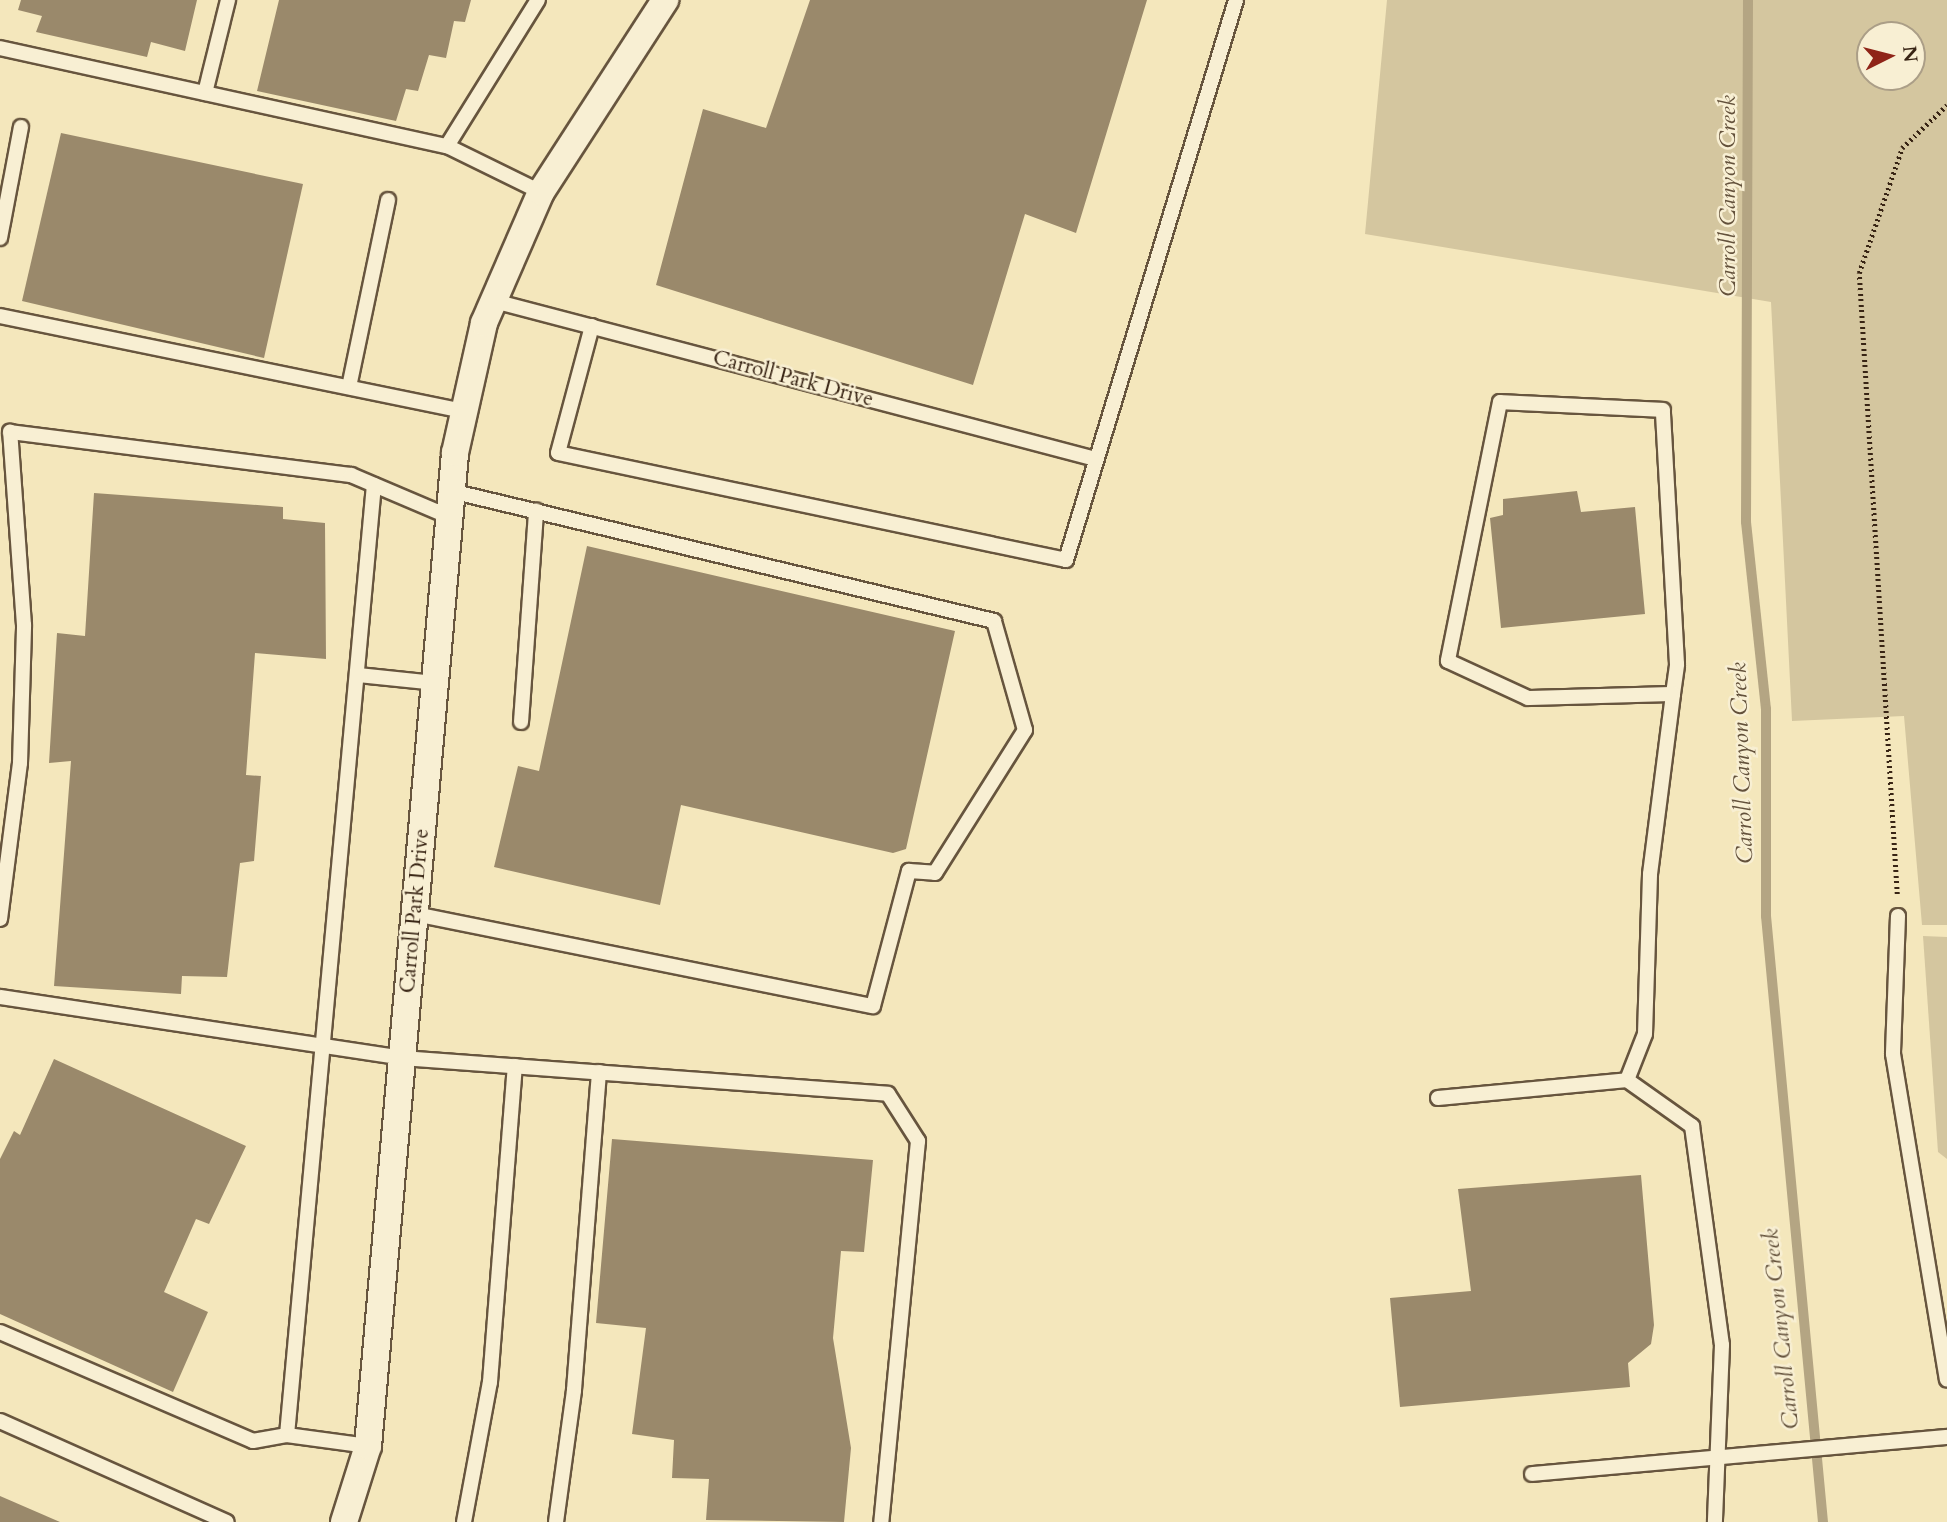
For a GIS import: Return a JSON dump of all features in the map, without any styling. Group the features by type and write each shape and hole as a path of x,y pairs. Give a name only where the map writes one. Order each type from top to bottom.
{"street":[{"name":"Carroll Park Drive","path":"344,1522 368,1446 451,491 464,411 494,301 541,192 665,0"}],"lane":[{"path":"205,93 228,0"},
{"path":"447,146 538,0"},
{"path":"592,326 558,453 1066,560 1092,458 1236,0"},
{"path":"0,48 447,146 541,192"},
{"path":"0,239 20,127"},
{"path":"349,387 388,200"},
{"name":"Carroll Park Drive","path":"494,301 1092,458"},
{"path":"0,316 464,411"},
{"path":"1627,1080 1645,1034 1650,874 1674,694 1663,410 1500,402 1448,662 1528,698 1674,694"},
{"path":"0,919 20,763 24,625 10,432 351,475 450,517"},
{"path":"287,1435 325,1046 374,485"},
{"path":"415,914 873,1006 909,871 935,873 1026,730 994,621 451,491"},
{"path":"521,722 536,511"},
{"path":"358,676 435,682"},
{"path":"1898,915 1894,1054 1947,1380"},
{"path":"0,997 402,1058 888,1094 918,1141 881,1522"},
{"path":"464,1522 490,1382 515,1066"},
{"path":"556,1522 574,1390 599,1072"},
{"path":"1437,1098 1627,1080 1692,1126 1722,1345 1715,1522"},
{"path":"0,1332 253,1441 287,1435 368,1446"},
{"path":"0,1421 227,1522"},
{"path":"1532,1474 1947,1437"}],"path":[{"path":"1898,915 1859,273 1902,148 1947,105"}],"shaded area":[{"path":"1387,0 1947,0 1947,925 1922,925 1904,716 1792,721 1771,302 1365,234"},
{"path":"1923,936 1947,937 1947,1159 1938,1152"}],"building":[{"path":"21,0 197,0 185,51 151,42 147,57 36,32 42,16 18,10"},
{"path":"279,0 471,0 465,22 454,21 446,58 429,55 418,91 406,89 396,121 257,91"},
{"path":"810,0 1147,0 1076,233 1025,214 973,385 656,285 703,109 766,128"},
{"path":"61,133 303,184 264,358 22,301"},
{"path":"1577,491 1581,512 1635,507 1645,614 1501,628 1490,518 1503,515 1503,499"},
{"path":"94,493 283,507 283,519 325,523 326,659 255,653 246,775 261,776 254,861 240,863 227,977 182,976 181,994 54,986 71,761 49,763 57,633 85,636"},
{"path":"587,546 955,631 906,849 893,853 681,805 660,905 494,867 518,766 539,771"},
{"path":"54,1059 246,1146 209,1224 196,1219 164,1292 208,1312 173,1392 0,1314 0,1159 14,1131 20,1135"},
{"path":"612,1139 873,1160 864,1252 841,1251 833,1338 851,1448 844,1522 706,1520 709,1479 672,1478 674,1440 632,1434 646,1328 596,1323"},
{"path":"1641,1175 1654,1325 1651,1344 1628,1363 1630,1387 1400,1407 1390,1298 1471,1291 1458,1189"},
{"path":"0,1496 60,1522 0,1522"}],"waterway":[{"name":"Carroll Canyon Creek","path":"1748,0 1746,522 1766,709 1766,916 1823,1522"}]}
